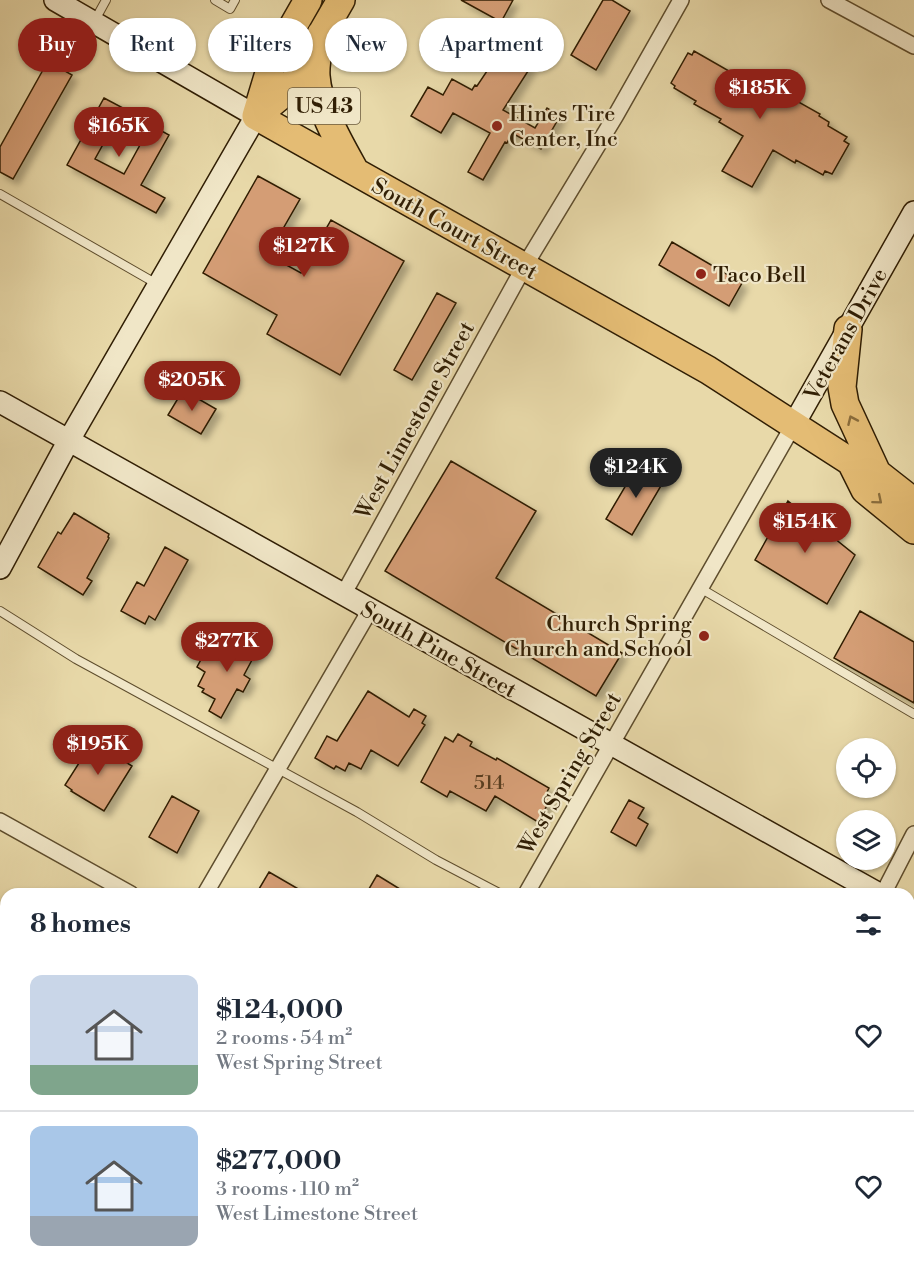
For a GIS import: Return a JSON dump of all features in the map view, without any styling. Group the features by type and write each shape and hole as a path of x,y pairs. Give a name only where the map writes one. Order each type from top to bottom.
{"highway":[{"name":"US 43","path":"256,116 272,63 308,0"},
{"name":"US 43","path":"342,0 321,34 315,75 319,93 339,143 356,172"},
{"path":"256,116 290,88 321,34"},
{"name":"South Court Street","path":"256,116 708,370 851,462"},
{"path":"848,329 842,387 845,404 877,472"},
{"name":"US 43","path":"851,462 877,472 914,502"},
{"name":"US 43","path":"851,462 866,490 914,531"}],"main road":[{"name":"South Court Street","path":"55,0 88,18"},
{"name":"South Court Street","path":"97,23 256,116"},
{"path":"0,568 69,440 256,116"},
{"name":"Veterans Drive","path":"794,424 914,212"},
{"name":"South Pine Street","path":"0,402 870,888"}],"street":[{"name":"West Limestone Street","path":"343,595 524,267 616,116 681,0"},
{"path":"829,0 914,46"},
{"name":"West Spring Street","path":"529,888 794,424"},
{"path":"208,888 370,610"},
{"path":"0,821 121,888"},
{"path":"884,888 914,834"}],"lane":[{"path":"96,18 106,0"},
{"path":"215,0 230,9 236,0"},
{"path":"0,194 158,285"},
{"path":"700,588 914,714"},
{"path":"0,611 76,659 357,812 436,860 490,888"}],"building":[{"path":"461,0 513,0 503,18 494,18"},
{"path":"603,0 612,0 630,11 596,70 571,55"},
{"path":"694,51 734,74 736,71 748,77 749,74 820,114 819,116 829,122 828,126 847,137 844,141 849,144 832,174 825,171 823,175 773,150 752,187 722,171 743,136 719,122 721,119 694,104 696,101 674,88 675,86 671,83 688,53 692,55"},
{"path":"42,72 67,72 72,75 13,179 0,172 0,147"},
{"path":"486,72 527,72 503,110 535,128 547,108 560,116 541,149 512,133 483,180 468,172 490,133 453,113 441,133 411,116 428,87 443,95 452,79 472,90 475,85 477,86"},
{"path":"104,98 123,108 95,159 124,174 151,125 169,135 141,185 165,198 156,213 67,165"},
{"path":"258,176 300,199 268,255 301,273 331,220 404,261 340,375 267,334 277,315 203,273"},
{"name":"Taco Bell","path":"672,242 742,283 729,306 659,265"},
{"path":"437,293 456,303 412,380 394,370"},
{"path":"183,390 216,409 201,434 168,415"},
{"path":"451,461 536,511 496,578 622,653 596,696 385,571"},
{"path":"639,463 665,479 632,535 606,519"},
{"path":"788,501 855,555 827,604 755,560"},
{"path":"74,513 109,534 87,578 92,581 83,595 38,567 58,532 61,534"},
{"path":"165,547 188,560 155,620 149,616 145,624 121,611 137,582 144,586"},
{"path":"860,611 914,642 914,703 834,658"},
{"path":"247,635 261,643 244,675 250,679 243,692 237,689 221,718 209,711 215,699 202,692 204,689 198,686 205,672 197,667 204,654 212,658 220,643 238,653"},
{"path":"368,691 409,717 414,709 426,716 422,723 425,725 398,766 371,750 361,769 349,763 345,771 336,766 334,769 315,758 327,736 337,741"},
{"path":"458,734 472,742 470,746 496,760 497,758 549,788 547,792 552,796 538,822 495,796 486,811 450,791 447,797 421,782 445,737 453,742"},
{"path":"93,741 132,766 104,811 65,785"},
{"path":"172,796 199,811 177,853 149,837"},
{"path":"629,800 644,808 638,818 648,824 636,846 611,832"},
{"path":"269,872 297,888 260,888"},
{"path":"377,875 398,888 369,888"}],"place":[{"name":"Hines Tire Center, Inc","path":"497,126"},
{"name":"Taco Bell","path":"701,274"},
{"name":"Church Spring Church and School","path":"704,636"}]}
